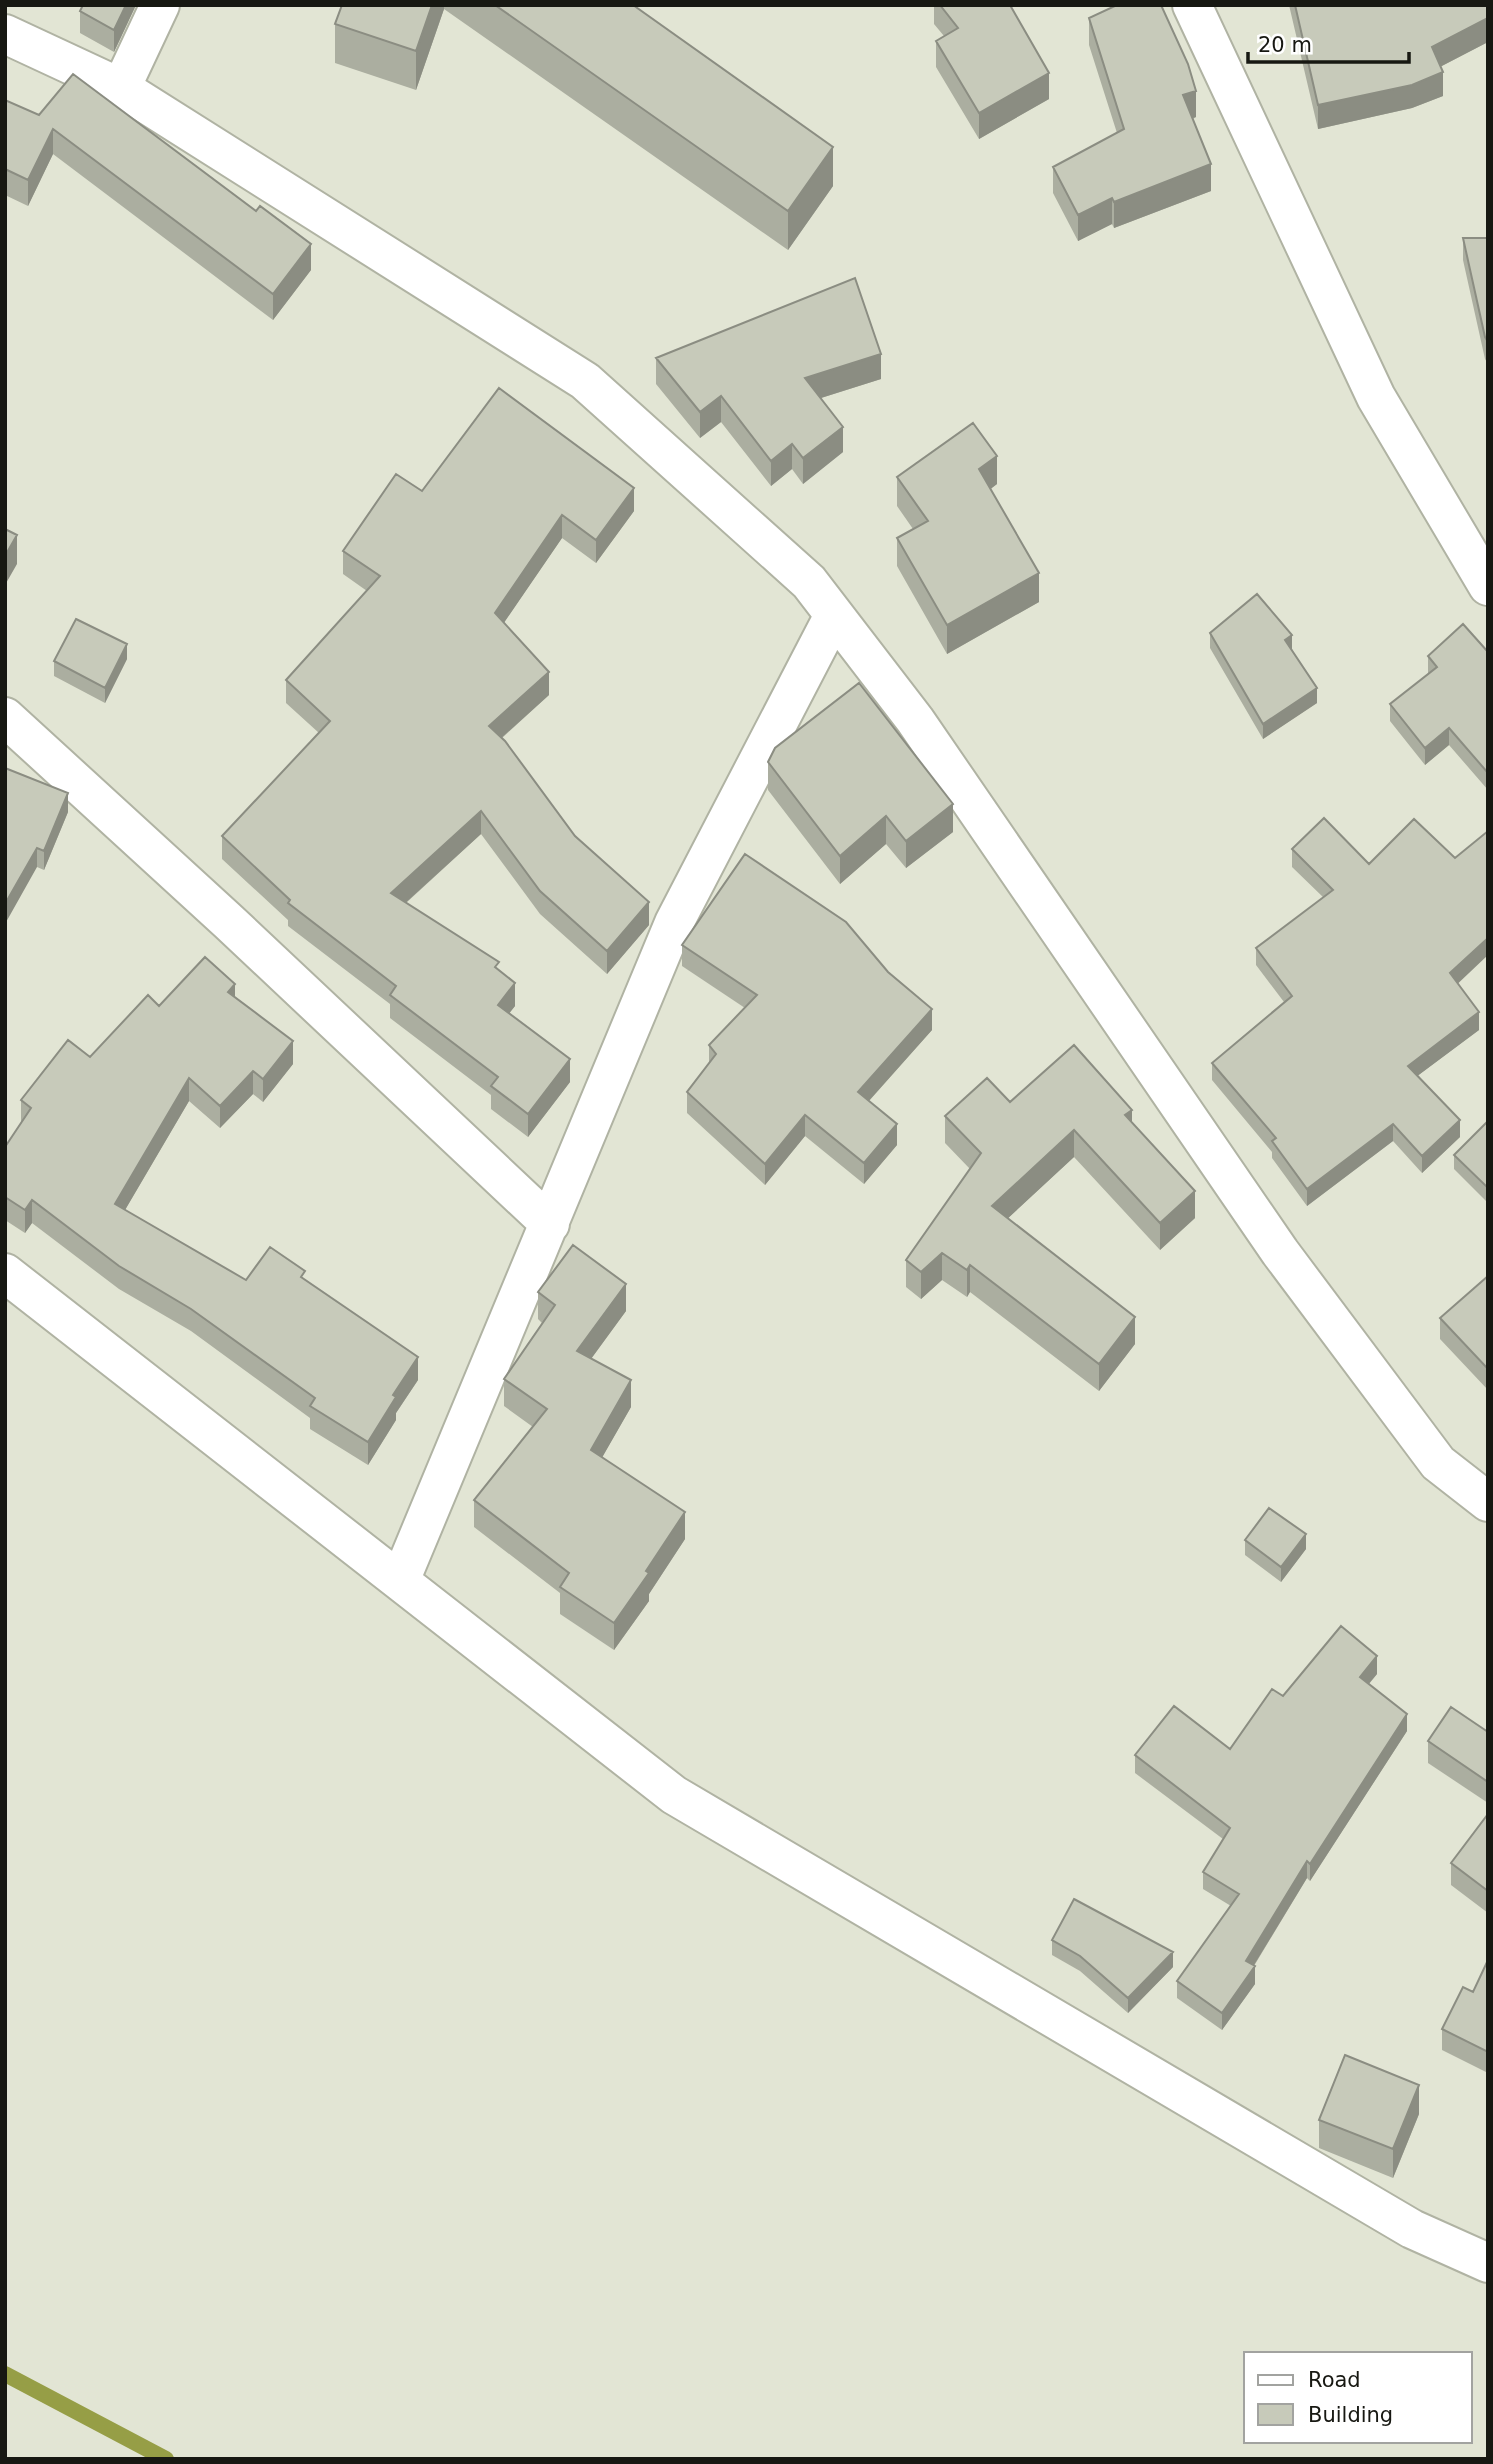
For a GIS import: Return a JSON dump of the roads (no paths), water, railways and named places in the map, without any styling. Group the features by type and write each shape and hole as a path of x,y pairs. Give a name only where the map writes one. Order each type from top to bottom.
{"street":[{"path":"121,88 160,5"},
{"path":"1192,5 1376,397 1488,586"},
{"path":"5,34 121,88 585,381 809,582 915,720 1280,1252 1438,1462 1488,1502"},
{"path":"400,1581 674,923 834,615"},
{"path":"5,717 229,922 550,1224"},
{"path":"5,1273 674,1795 1412,2230 1488,2263"}],"waterway":[{"path":"5,2374 166,2459"}]}
